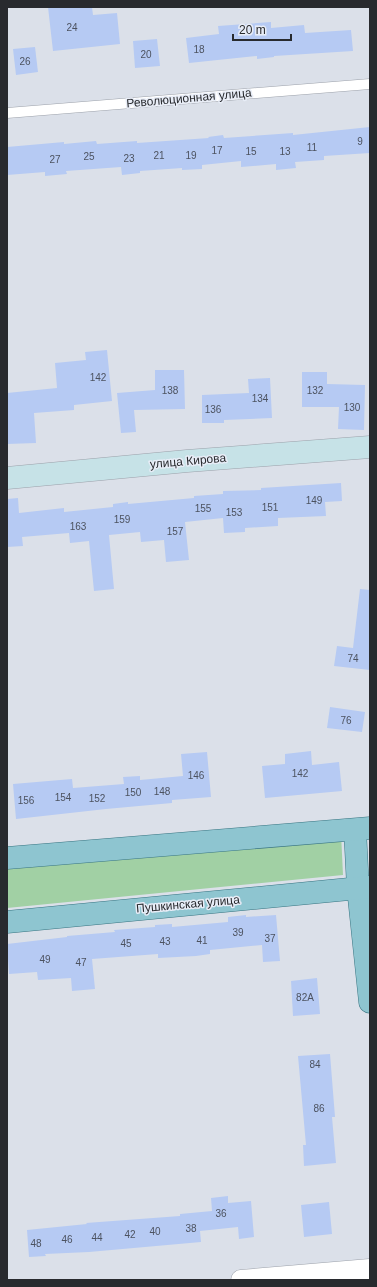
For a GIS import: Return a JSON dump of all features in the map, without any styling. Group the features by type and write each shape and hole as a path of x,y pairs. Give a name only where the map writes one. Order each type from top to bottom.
{"main road":[{"path":"7,858 362,829 370,1002"},
{"name":"Пушкинская улица","path":"7,922 364,887"}],"street":[{"name":"улица Кирова","path":"7,478 187,461 370,447"},
{"path":"241,1280 370,1269"}],"lane":[{"name":"Революционная улица","path":"7,113 370,84"}],"green space":[{"path":"341,833 343,875 7,908 7,864"}],"building":[{"path":"48,7 92,7 93,15 117,13 120,44 53,51"},
{"path":"271,22 271,28 304,25 305,33 351,30 353,51 274,56 257,59 257,56 189,63 186,38 219,34 218,26"},
{"path":"157,39 160,66 135,68 133,41"},
{"path":"35,47 38,72 16,75 13,49"},
{"path":"370,127 370,153 324,156 324,160 295,162 296,168 276,170 276,164 241,167 241,161 202,165 202,169 182,170 182,168 140,171 140,173 122,175 121,167 66,171 67,174 45,176 45,172 7,175 7,147 96,141 97,144 137,141 137,143 209,138 208,137 223,135 224,138 293,133 293,135"},
{"path":"107,350 112,401 74,405 74,410 34,413 36,443 7,444 7,393 57,388 55,363 86,360 85,352"},
{"path":"155,370 184,370 185,409 134,410 136,432 121,433 117,393 155,390"},
{"path":"302,372 327,372 327,384 365,385 364,430 338,429 339,407 302,407"},
{"path":"270,378 272,418 224,420 224,423 202,423 202,395 249,393 248,379"},
{"path":"341,483 342,501 325,502 326,516 278,518 278,526 245,528 245,532 224,533 223,518 185,522 189,560 166,562 164,540 141,542 140,532 109,535 114,589 94,591 89,541 70,543 69,533 22,537 23,546 7,547 7,499 18,498 19,513 64,508 64,512 113,507 113,504 128,502 128,504 194,498 194,496 223,494 223,491 261,490 261,488"},
{"path":"360,589 370,590 370,670 334,666 337,646 353,648"},
{"path":"330,707 365,712 362,732 327,728"},
{"path":"311,751 312,765 339,762 342,791 265,798 262,766 285,764 285,754"},
{"path":"207,752 211,797 172,800 172,803 16,819 13,784 72,779 73,788 124,784 123,777 140,776 140,780 183,776 181,754"},
{"path":"246,915 246,917 276,915 280,961 263,962 262,945 210,950 210,954 196,956 158,958 158,954 92,959 95,989 72,991 71,978 38,980 37,972 9,974 7,944 67,936 115,932 114,930 155,927 155,925 172,924 172,927 228,922 228,917"},
{"path":"317,978 320,1014 293,1016 291,981"},
{"path":"330,1054 335,1117 332,1117 336,1163 304,1166 303,1145 306,1145 298,1056"},
{"path":"228,1196 228,1203 251,1201 254,1237 239,1239 238,1227 200,1231 201,1242 89,1252 45,1254 46,1256 29,1257 27,1230 87,1224 86,1223 180,1216 180,1214 212,1211 211,1198"},
{"path":"329,1202 332,1234 304,1237 301,1205"}]}
